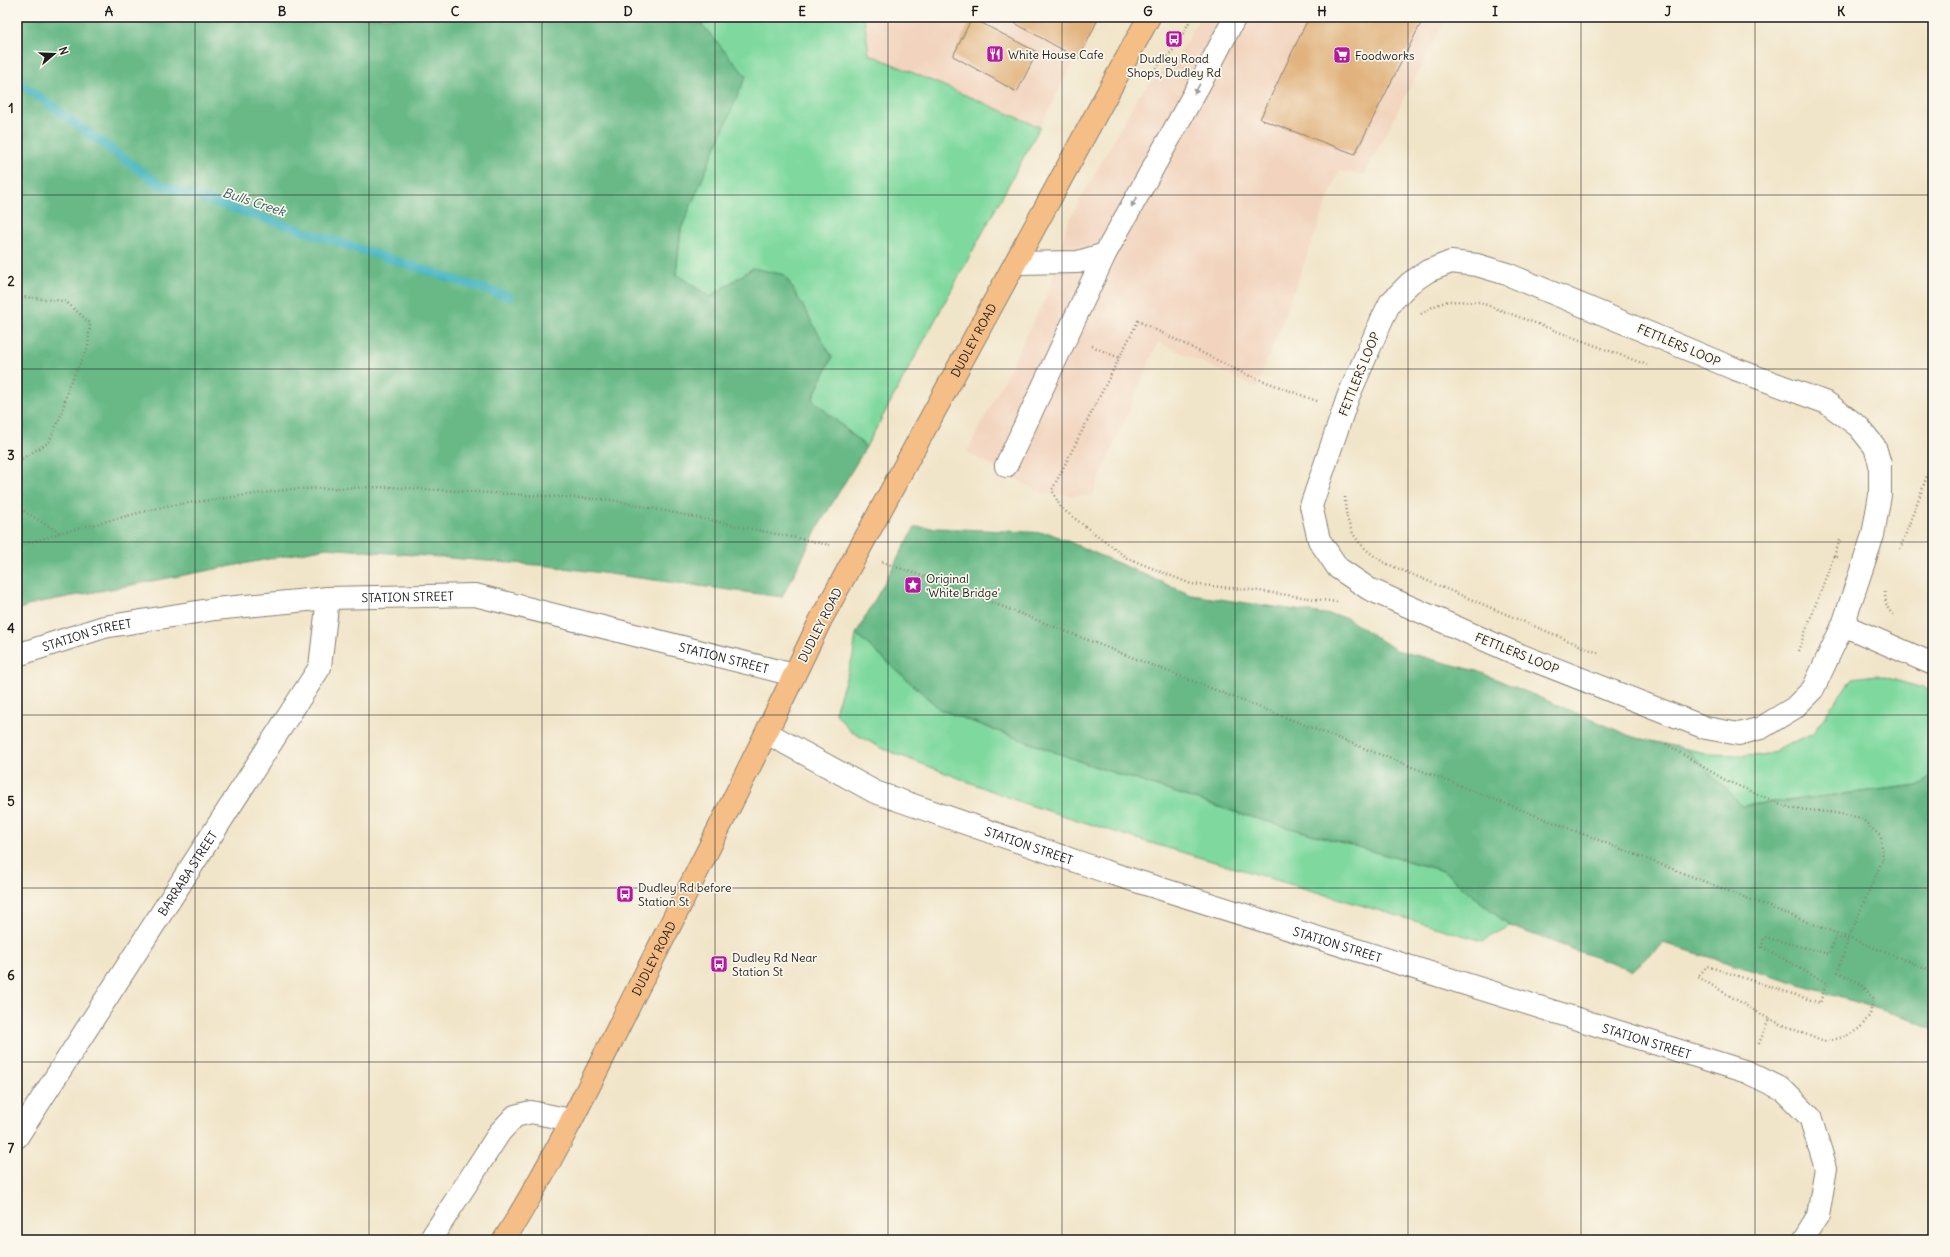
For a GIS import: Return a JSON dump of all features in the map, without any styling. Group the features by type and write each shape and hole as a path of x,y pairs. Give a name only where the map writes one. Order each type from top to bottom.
{"main road":[{"name":"DUDLEY ROAD","path":"504,1240 538,1184 571,1120 767,733 821,619 1149,17"}],"street":[{"path":"1006,466 1105,254 1209,67 1235,17"},
{"path":"1016,263 1078,262 1105,254"},
{"name":"FETTLERS LOOP","path":"1451,262 1477,265 1514,277 1735,369 1827,403 1859,427 1874,447 1880,464 1880,495 1873,535 1843,624 1813,689 1794,708 1777,720 1761,728 1739,734 1706,728 1510,651 1369,589 1338,568 1319,540 1311,506 1348,397 1390,303 1410,283 1428,271 1451,262"},
{"name":"STATION STREET","path":"17,655 104,627 215,609 328,598 475,595 794,675"},
{"name":"BARRABA STREET","path":"17,1137 320,667 328,598"},
{"path":"1843,624 1933,664"},
{"name":"STATION STREET","path":"767,733 875,792 1104,871 1746,1072 1782,1089 1810,1117 1826,1168 1818,1216 1803,1240"},
{"path":"430,1240 500,1132 515,1116 531,1112 571,1120"}],"path":[{"path":"17,299 23,297 65,301 90,323 88,348 69,385 61,415 49,442 17,462"},
{"path":"1416,318 1434,306 1448,301 1479,302 1653,367"},
{"path":"1318,401 1245,374 1138,321 1052,490 1061,508 1127,558 1191,584 1252,590 1339,602"},
{"path":"1898,553 1933,460"},
{"path":"17,547 60,533 166,506 293,489 389,487 612,500 837,547"},
{"path":"1345,495 1346,516 1350,529 1358,542 1371,554 1385,563 1604,656"},
{"path":"17,507 60,533"},
{"path":"1797,653 1842,535"},
{"path":"1834,556 1842,558"},
{"path":"880,562 937,581 1933,971"},
{"path":"1887,586 1885,602 1890,612 1899,620"},
{"path":"1664,743 1725,780 1790,808 1835,813 1861,818 1881,837 1883,859 1848,939 1838,972 1861,984 1873,998 1870,1015 1860,1028 1847,1036 1824,1042 1769,1019 1698,977 1706,966 1820,1003 1826,983 1762,947 1764,937 1829,954 1835,938 1848,939"},
{"path":"1746,1072 1769,1019"}],"shaded area":[{"path":"864,17 1096,17 1040,127 869,54"},
{"path":"1200,17 1447,17 1364,175 1339,171 1257,388 1158,342 1092,496 1043,494 967,452 1048,293 1067,224 1138,96 1182,50"}],"green space":[{"path":"17,17 646,17 698,20 746,76 681,229 676,274 710,297 753,268 785,275 832,357 812,399 866,447 821,522 782,597 549,566 327,548 36,603 17,610"},
{"path":"701,17 864,17 869,54 1040,127 866,447 812,399 832,357 753,268 710,297 676,274 681,229 745,77 698,20"},
{"path":"915,527 1049,533 1191,595 1345,617 1396,650 1477,671 1633,737 1687,749 1742,806 1919,785 1933,776 1933,1029 1908,1018 1663,943 1632,971 1510,926 1443,871 1244,815 1090,765 941,710 856,634"},
{"path":"856,634 941,710 1090,765 1244,815 1443,871 1510,926 1482,941 1144,841 1023,803 881,748 850,731 835,712 853,656"},
{"path":"1877,675 1933,691 1933,776 1919,785 1742,806 1687,749 1710,754 1764,756 1813,733 1852,678"}],"building":[{"path":"1004,17 1099,17 1079,59"},
{"path":"1309,17 1424,17 1355,154 1260,119"},
{"name":"White House Cafe","path":"972,18 1037,52 1017,92 953,56"}],"waterway":[{"name":"Bulls Creek","path":"17,81 160,185 509,297"}],"place":[{"name":"Dudley Road Shops, Dudley Rd","path":"1174,39"},
{"name":"White House Cafe","path":"995,54"},
{"name":"Foodworks","path":"1342,55"},
{"name":"Original 'White Bridge'","path":"913,585"},
{"name":"Dudley Rd before Station St","path":"625,894"},
{"name":"Dudley Rd Near Station St","path":"719,964"}]}
